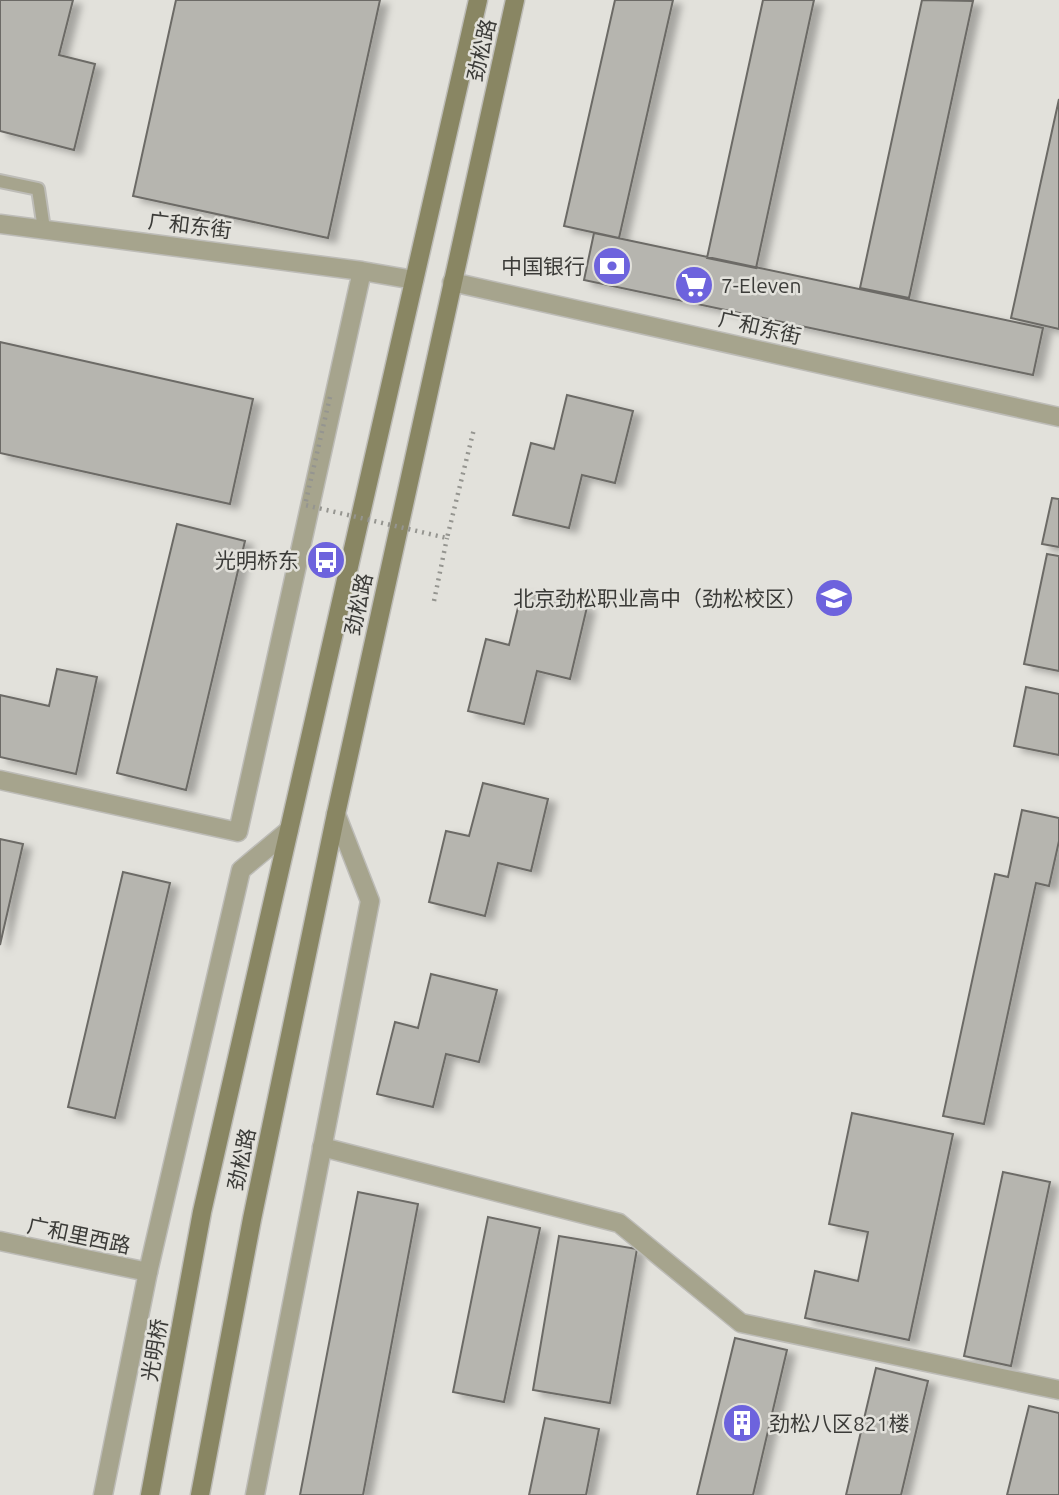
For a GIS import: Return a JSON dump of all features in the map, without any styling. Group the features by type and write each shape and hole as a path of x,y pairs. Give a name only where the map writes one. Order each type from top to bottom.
{"main road":[{"name":"劲松路","path":"202,1212 478,0"},
{"name":"劲松路","path":"200,1495 252,1219 336,814 515,0"},
{"name":"光明桥","path":"150,1495 202,1212"}],"street":[{"name":"广和东街","path":"0,224 414,280"},
{"path":"0,780 239,832 362,271"},
{"name":"广和东街","path":"452,282 1059,417"},
{"path":"255,1495 370,901 336,814"},
{"path":"103,1495 148,1272 241,870 289,830"},
{"path":"322,1147 619,1223 741,1323 1059,1390"},
{"name":"广和里西路","path":"0,1241 148,1272"}],"lane":[{"path":"0,181 38,189 44,229"}],"path":[{"path":"330,397 305,505 447,538"},
{"path":"434,601 474,429"}],"building":[{"path":"0,0 73,0 59,55 95,64 74,150 0,131"},
{"path":"176,0 380,0 328,238 133,196"},
{"path":"615,0 673,0 619,238 564,226"},
{"path":"763,0 814,0 756,268 707,258"},
{"path":"922,0 973,1 909,298 860,288"},
{"path":"1059,99 1059,329 1011,318"},
{"path":"594,233 1043,328 1033,375 584,280"},
{"path":"0,342 253,399 230,504 0,453"},
{"path":"567,395 633,411 615,483 582,475 569,528 513,515 531,443 554,449"},
{"path":"1052,498 1059,499 1059,547 1042,544"},
{"path":"177,524 245,541 186,790 117,773"},
{"path":"1047,554 1059,556 1059,671 1024,664"},
{"path":"522,591 587,607 570,679 537,671 524,724 468,711 486,639 509,645"},
{"path":"57,669 97,677 76,774 0,757 0,695 49,706"},
{"path":"1026,687 1059,694 1059,755 1014,746"},
{"path":"483,783 548,799 531,871 498,863 485,916 429,902 446,831 469,836"},
{"path":"1022,810 1059,818 1059,841 1049,886 1036,883 984,1124 943,1116 995,874 1008,877"},
{"path":"0,839 23,844 0,945"},
{"path":"123,872 170,883 115,1118 68,1107"},
{"path":"431,974 497,990 479,1062 446,1054 433,1107 377,1094 395,1022 418,1028"},
{"path":"852,1113 953,1134 909,1340 805,1318 815,1271 858,1281 868,1232 829,1224"},
{"path":"1003,1172 1050,1182 1011,1366 964,1356"},
{"path":"358,1192 418,1204 363,1495 300,1495"},
{"path":"488,1217 540,1228 504,1402 453,1392"},
{"path":"559,1236 637,1249 610,1403 533,1390"},
{"name":"劲松八区821楼","path":"735,1338 787,1350 753,1495 697,1495"},
{"path":"876,1368 928,1381 901,1495 846,1495"},
{"path":"1029,1406 1059,1413 1059,1495 1007,1495"},
{"path":"545,1418 599,1429 586,1495 529,1495"}],"place":[{"name":"中国银行","path":"612,266"},
{"name":"7-Eleven","path":"694,285"},
{"name":"光明桥东","path":"326,560"},
{"name":"北京劲松职业高中（劲松校区）","path":"834,598"},
{"name":"劲松八区821楼","path":"742,1423"}]}
